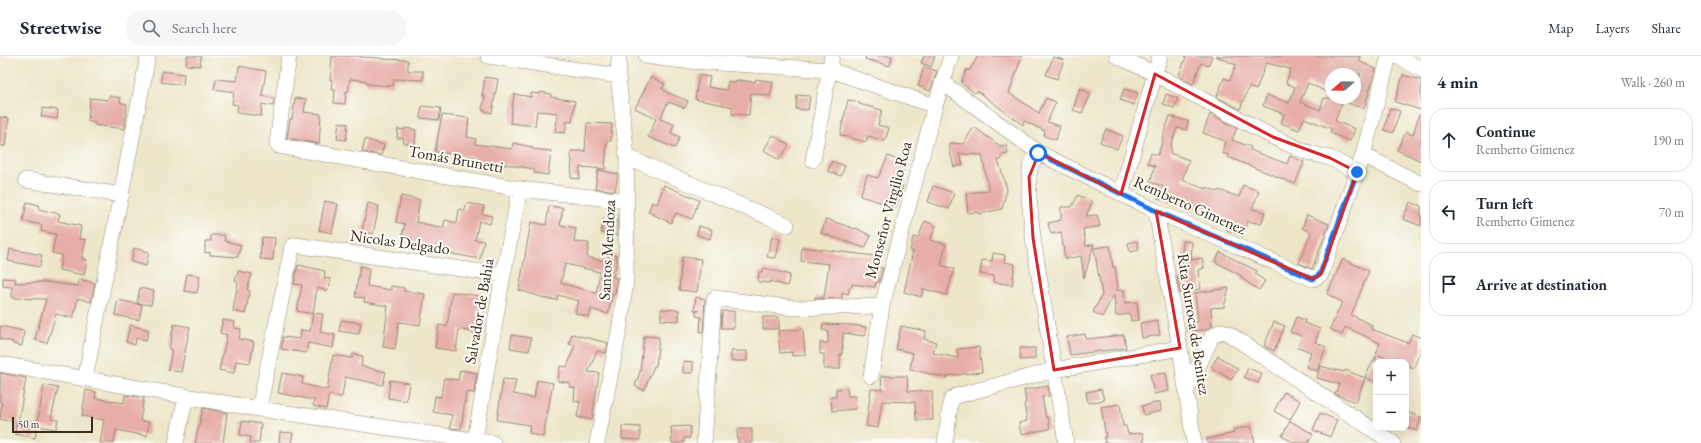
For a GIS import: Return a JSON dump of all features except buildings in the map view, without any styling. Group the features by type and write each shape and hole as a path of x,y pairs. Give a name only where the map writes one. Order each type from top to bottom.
{"street":[{"path":"84,379 122,195 148,56"},
{"name":"Tomás Brunetti","path":"290,56 278,143 279,146 520,189 627,201"},
{"path":"488,56 618,76"},
{"name":"Santos Mendoza","path":"597,443 620,326 626,280 627,157 618,76 619,56"},
{"path":"646,56 672,60 831,63 935,106"},
{"name":"Monseñor Virgilio Roa","path":"871,376 882,306 935,106 951,56"},
{"path":"1117,56 1155,74 1273,137 1306,152 1330,158 1357,172"},
{"path":"1121,194 1160,56"},
{"name":"Remberto Gimenez","path":"942,82 1038,153 1156,211 1313,279 1320,274 1363,155 1389,56"},
{"path":"1396,56 1421,69"},
{"path":"813,160 831,63"},
{"path":"1038,153 1031,164 1029,177 1029,197 1033,238 1066,443"},
{"path":"1363,155 1421,184"},
{"path":"627,157 787,224"},
{"path":"26,180 122,195"},
{"name":"Salvador de Bahia","path":"475,440 503,275 520,189"},
{"name":"Rita Surroca de Benitez","path":"1156,211 1187,390 1194,443"},
{"name":"Nicolas Delgado","path":"259,409 292,247 297,245 503,275"},
{"path":"704,443 715,298 794,308 882,306"},
{"path":"1187,390 1212,336 1221,331 1226,332 1393,443"},
{"path":"945,443 951,400 953,397 1054,370 1180,348"},
{"path":"0,364 259,409 493,443"},
{"path":"176,443 186,396"}],"highlighted area":[{"path":"1155,74 1273,137 1330,158 1357,172 1321,274 1313,279 1156,211 1180,348 1054,370 1033,238 1029,177 1039,153 1121,194"}],"route":[{"path":"1038,153 1156,211 1313,279 1317,278 1320,274 1357,172"}]}
